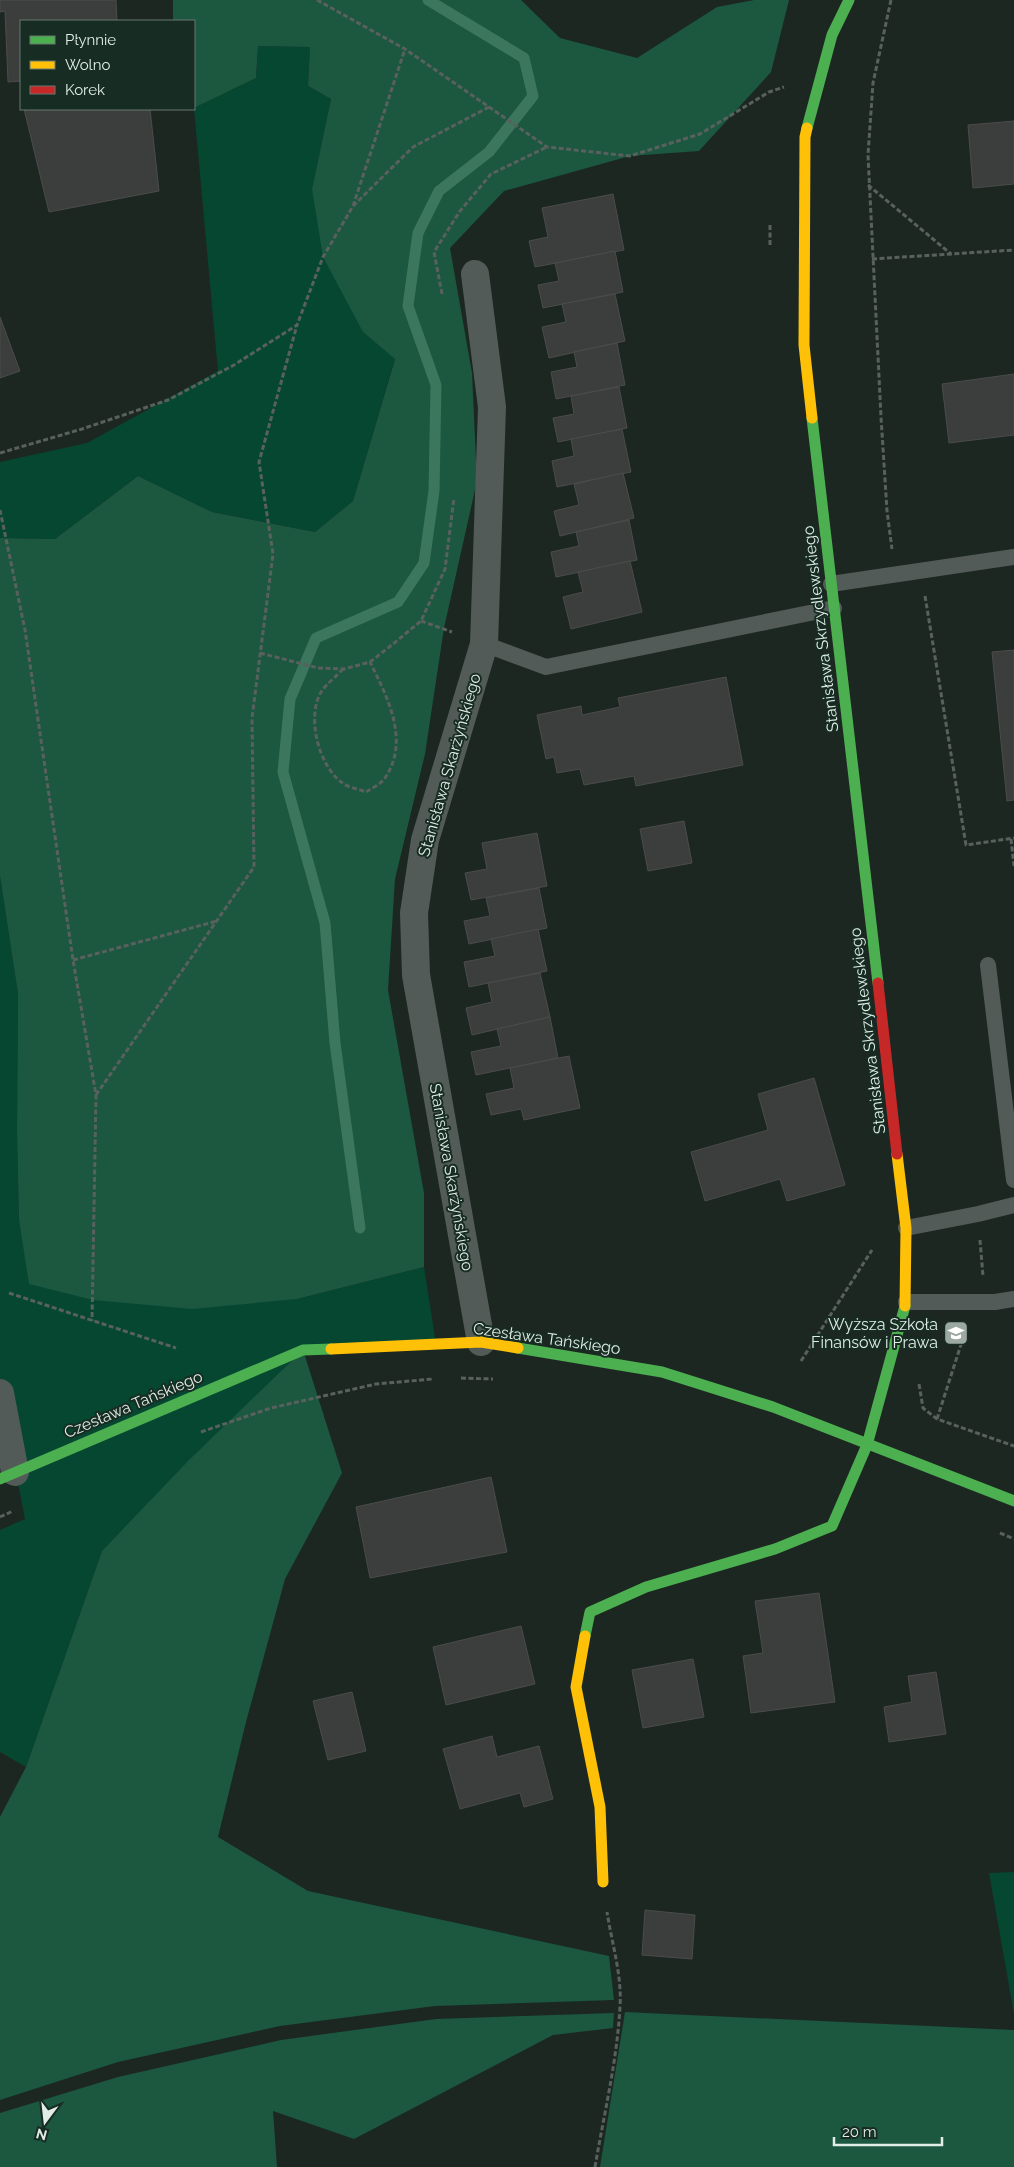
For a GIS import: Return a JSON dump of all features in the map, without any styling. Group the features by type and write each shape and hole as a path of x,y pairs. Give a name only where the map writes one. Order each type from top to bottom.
{"street":[{"name":"Stanisława Skrzydlewskiego","path":"602,1882 600,1807 576,1687 590,1612 646,1587 775,1549 832,1526 867,1445 906,1302 906,1228 804,345 805,137 832,35 849,0"},
{"name":"Stanisława Skarżyńskiego","path":"476,274 492,408 484,644 424,840 414,913 416,975 481,1342"},
{"name":"Czesława Tańskiego","path":"8,1475 303,1350 481,1342 662,1372 773,1407 1014,1501"},
{"path":"0,1393 8,1475"}],"lane":[{"path":"831,584 1014,556"},
{"path":"484,644 546,667 834,608"},
{"path":"988,965 1014,1180"},
{"path":"906,1228 978,1214 1014,1204"},
{"path":"906,1302 995,1302 1014,1300"}],"path":[{"path":"317,0 406,49 547,147 630,156 700,134 769,92 789,86"},
{"path":"891,0 873,83 868,185 887,511 895,575"},
{"path":"96,1095 254,867 252,718 273,554 258,462 298,326 323,258 353,206 406,49"},
{"path":"353,206 413,147 490,108"},
{"path":"868,185 951,254"},
{"path":"872,259 1014,250"},
{"path":"0,453 82,429 168,400 234,365 298,326"},
{"path":"0,510 24,630 73,960 96,1095 92,1321"},
{"path":"921,570 966,845 1012,839 1014,866"},
{"path":"260,653 318,668 344,669 370,662 421,621"},
{"path":"344,669 321,692 314,717 319,748 328,769 344,784 366,792 384,780 396,755 396,724 386,693 370,662"},
{"path":"73,960 218,921"},
{"path":"9,1293 176,1348"},
{"path":"936,1419 952,1372"},
{"path":"456,1378 502,1380"},
{"path":"198,1432 271,1408 376,1384 438,1379"},
{"path":"919,1382 922,1408 936,1419 1014,1446"},
{"path":"0,1517 17,1509"},
{"path":"997,1532 1014,1539"},
{"path":"595,2167 616,2045 620,2006 618,1967 602,1882"}],"green space":[{"path":"173,0 521,0 560,38 637,58 717,7 754,0 789,0 771,72 699,151 630,156 504,191 450,248 472,373 477,481 444,628 425,754 395,879 388,990 424,1193 424,1267 297,1299 192,1309 93,1300 29,1284 19,1220 17,1132 18,994 0,876 0,538 55,539 138,476 212,512 315,532 353,501 395,359 363,332 323,257 312,189 331,99 308,86 310,47 258,46 256,78 195,108 195,20 173,20"},
{"path":"258,46 310,47 308,86 331,99 312,189 363,332 395,358 353,501 315,532 212,512 138,476 55,539 0,538 0,462 87,443 218,371 194,110 195,108 256,78"},
{"path":"0,876 18,994 17,1132 19,1220 30,1284 297,1299 424,1267 436,1344 303,1350 102,1551 26,1767 0,1752 0,1530 25,1519 0,1393"},
{"path":"303,1350 342,1473 285,1579 246,1722 218,1837 308,1891 609,1956 614,2000 435,2006 280,2026 118,2062 0,2100 0,1817 26,1767 102,1551 188,1461"},
{"path":"1014,1872 1014,2014 989,1873"},
{"path":"625,2012 1014,2030 1014,2167 600,2167"},
{"path":"614,2013 613,2028 553,2035 354,2139 273,2111 277,2167 0,2167 0,2113 118,2077 281,2040 436,2019"}],"building":[{"path":"0,0 116,0 117,20 20,20 20,81 8,82 5,11 0,12"},
{"path":"24,110 150,110 159,191 49,212"},
{"path":"1014,121 1014,184 973,188 968,125"},
{"path":"613,194 624,250 535,267 529,241 548,237 542,208"},
{"path":"615,251 623,292 543,308 538,285 559,281 555,263"},
{"path":"615,294 625,341 549,358 542,327 566,322 562,304"},
{"path":"0,317 20,371 0,378"},
{"path":"617,343 625,385 556,399 551,372 577,367 574,352"},
{"path":"1014,374 1014,435 949,443 942,384"},
{"path":"619,387 627,428 558,442 553,418 574,414 571,396"},
{"path":"622,429 631,472 557,487 552,461 574,456 571,439"},
{"path":"623,473 634,518 560,536 554,511 579,505 574,484"},
{"path":"629,520 637,560 556,577 551,552 579,546 576,532"},
{"path":"630,561 642,612 571,629 563,597 583,592 578,572"},
{"path":"1014,650 1014,800 1007,801 992,652"},
{"path":"726,677 743,765 636,786 634,776 584,785 580,769 557,773 554,757 546,759 537,715 581,706 582,715 620,707 618,698"},
{"path":"684,821 692,863 648,871 640,829"},
{"path":"537,833 547,886 471,900 465,873 487,869 482,843"},
{"path":"539,888 547,928 469,944 464,921 490,916 486,898"},
{"path":"538,929 547,971 469,987 464,962 495,956 491,939"},
{"path":"540,973 550,1017 472,1035 466,1008 492,1002 488,983"},
{"path":"550,1017 558,1058 476,1075 471,1052 501,1046 497,1029"},
{"path":"569,1056 580,1108 524,1120 521,1109 491,1115 486,1094 514,1088 510,1068"},
{"path":"814,1078 845,1185 787,1201 780,1179 705,1201 691,1152 768,1130 758,1094"},
{"path":"491,1477 507,1552 370,1578 356,1507"},
{"path":"819,1593 835,1702 751,1713 743,1656 763,1653 755,1601"},
{"path":"521,1626 535,1684 446,1705 433,1647"},
{"path":"693,1659 704,1717 643,1728 632,1670"},
{"path":"936,1672 946,1734 889,1742 884,1707 912,1702 908,1676"},
{"path":"352,1692 366,1751 328,1760 313,1701"},
{"path":"492,1736 497,1757 539,1746 553,1799 524,1807 520,1793 460,1809 443,1749"},
{"path":"645,1910 695,1915 692,1959 642,1955"}],"waterway":[{"path":"360,1228 335,1043 325,923 283,772 290,699 316,638 398,602 424,563 434,491 436,385 408,306 418,233 439,191 489,152 533,96 524,58 428,0"}],"traffic: fast":[{"path":"807,128 832,35 849,0"},
{"path":"812,418 878,983"},
{"path":"585,1636 590,1612 646,1587 775,1549 832,1526 867,1445 905,1306"},
{"path":"518,1348 662,1372 773,1407 1014,1501"},
{"path":"0,1479 303,1350 331,1349"}],"traffic: slow":[{"path":"807,128 805,137 804,345 812,418"},
{"path":"897,1154 906,1228 905,1306"},
{"path":"331,1349 481,1342 518,1348"},
{"path":"585,1636 576,1687 600,1807 603,1882"}],"traffic: jam":[{"path":"878,983 897,1154"}],"place":[{"name":"Wyższa Szkoła Finansów i Prawa","path":"956,1333"}]}
